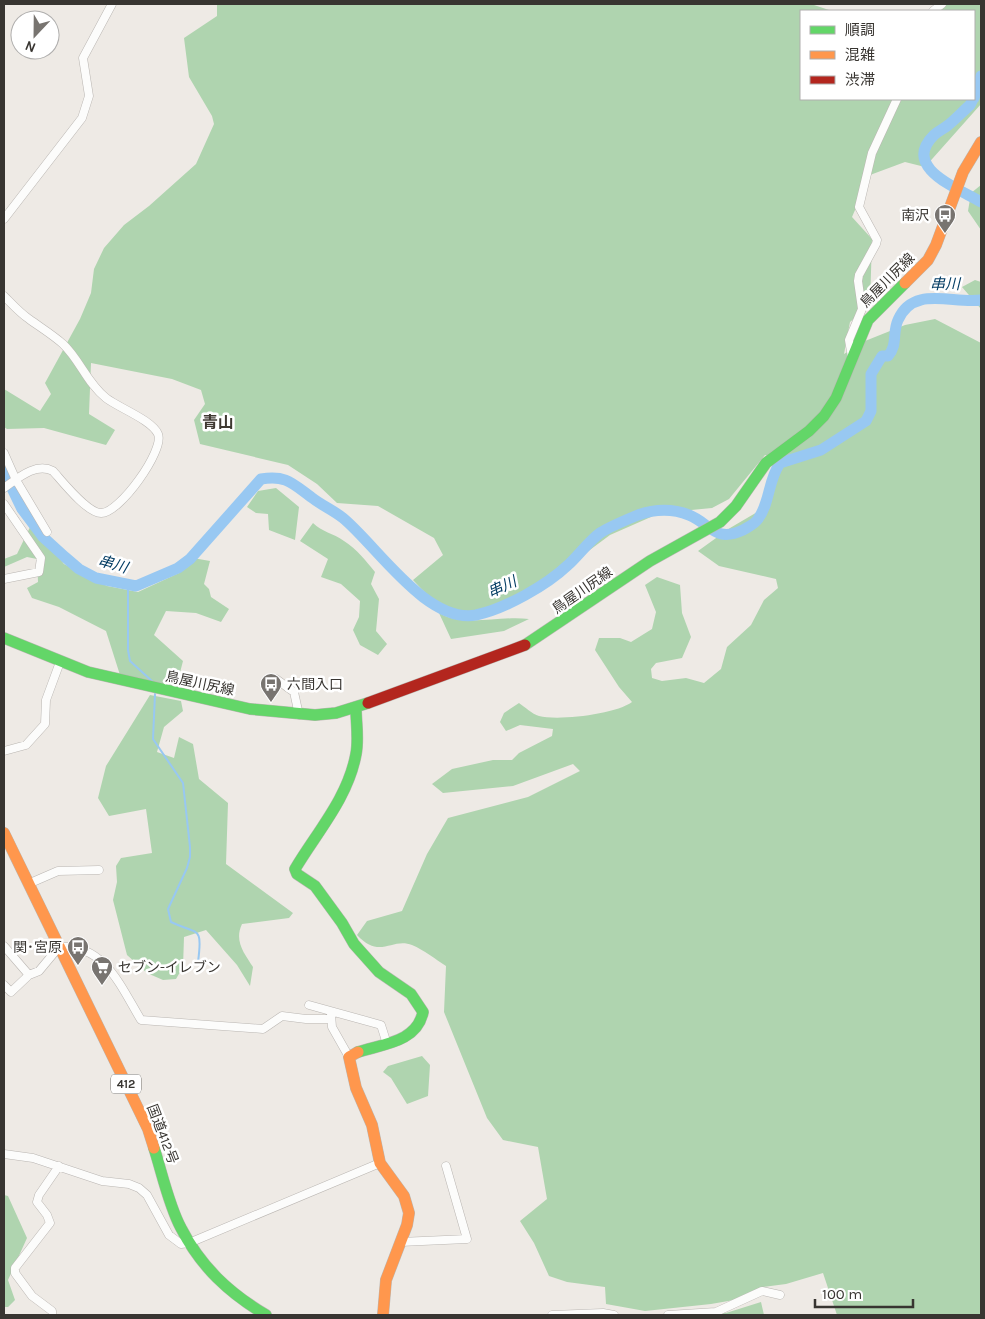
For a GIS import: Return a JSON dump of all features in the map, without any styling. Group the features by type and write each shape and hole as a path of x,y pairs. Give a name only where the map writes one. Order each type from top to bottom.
{"main road":[{"name":"鳥屋川尻線","path":"4,638 60,662 132,684 206,700 299,714 336,714 519,649 550,630 623,579 720,522 736,506 766,463 809,431 824,416 836,398 868,320 928,260 936,245 958,183 981,142"},
{"path":"356,708 356,753 353,768 341,798 305,849 295,869 297,874 314,886 342,923 354,944 379,972 411,994 423,1012 420,1027 398,1041 358,1051 349,1057 356,1088 372,1125 380,1163 404,1196 409,1213 407,1225 386,1280 383,1315"},
{"name":"国道412号","path":"4,833 148,1129 173,1212 189,1243 205,1267 226,1288 253,1309 266,1315"}],"street":[{"path":"4,219 82,118 89,96 83,58 112,4"},
{"path":"852,358 849,340 862,309 858,281 876,240 859,207 872,153 896,100"},
{"path":"4,296 27,318 64,344 100,392 153,426 160,438 160,444 145,472 118,504 107,512 101,513 91,509 53,471 45,467 37,468 4,488"},
{"path":"4,453 15,480 47,532"},
{"path":"4,504 40,558 41,565 39,572 4,578"},
{"path":"4,752 26,745 46,724 46,700 60,662"},
{"path":"276,679 294,692 299,714"},
{"path":"28,884 58,871 99,870"},
{"path":"4,946 30,975"},
{"path":"4,985 11,992 30,975 39,970 59,947 72,946 94,954 109,966 141,1020 263,1029 282,1016 306,1019 331,1015"},
{"path":"309,1005 331,1015 381,1025 387,1044"},
{"path":"331,1015 332,1027 349,1057"},
{"path":"4,1154 33,1158 102,1181 129,1184 139,1188 147,1195 169,1235 181,1244 189,1243 380,1163"},
{"path":"52,1315 52,1311 32,1296 15,1274 15,1268 50,1223 47,1215 37,1202 39,1195 60,1166"},
{"path":"400,1242 467,1239 446,1166"},
{"path":"668,1315 716,1312 762,1291 780,1295"},
{"path":"552,1315 603,1313 614,1315"}],"green space":[{"path":"217,4 811,4 829,10 800,10 800,100 975,100 975,10 935,10 933,4 981,4 981,104 925,167 905,162 870,175 852,217 872,239 870,305 850,322 844,354 865,341 905,325 935,319 981,343 981,1315 837,1315 823,1273 786,1284 763,1287 734,1300 645,1311 606,1304 605,1287 567,1282 549,1276 534,1243 520,1221 547,1199 538,1147 503,1140 487,1118 444,1012 446,966 412,945 405,943 379,947 372,946 357,935 367,921 402,911 427,854 448,818 528,797 580,771 573,764 513,786 443,793 432,784 452,769 493,760 512,760 519,753 552,736 553,729 520,725 506,731 500,722 504,713 519,703 539,716 560,718 601,713 614,710 632,702 619,687 595,650 599,638 620,638 631,642 652,629 656,612 645,585 657,577 680,585 682,613 691,637 682,658 656,663 651,669 652,678 662,681 686,678 704,683 721,669 727,647 751,625 764,600 778,588 776,579 719,566 698,551 730,528 759,511 785,457 765,455 729,499 712,508 660,513 610,535 579,558 566,572 510,607 493,612 472,613 453,610 441,605 413,580 443,555 434,538 378,506 337,503 317,484 288,465 200,444 194,420 205,404 201,390 172,379 91,363 89,414 115,430 106,445 44,428 7,429 4,427 4,389 40,411 51,394 45,383 80,319 91,293 94,269 104,248 124,225 149,206 196,164 214,124 212,116 189,77 184,38 217,16"},
{"path":"981,185 981,230 968,211 971,193"},
{"path":"975,280 981,282 981,309 962,287"},
{"path":"276,488 299,507 295,540 269,530 268,514 256,513 247,507 258,491"},
{"path":"32,523 64,564 107,586 138,592 179,573 193,558 210,561 204,584 209,589 211,597 229,609 221,622 196,613 166,611 154,635 183,661 176,688 120,675 106,631 59,607 32,598 27,588 38,582 37,559 27,557 4,567 4,559 17,554"},
{"path":"313,523 349,544 375,572 371,584 379,599 376,631 387,644 378,655 360,645 353,630 359,617 360,601 341,584 321,577 328,559 300,541"},
{"path":"439,613 460,620 529,619 504,631 451,639"},
{"path":"150,695 181,701 183,711 164,727 157,752 174,758 179,737 193,744 199,779 228,803 226,864 293,913 289,918 242,924 239,936 241,947 253,967 250,986 237,965 206,930 184,937 183,967 176,979 163,980 147,973 127,955 113,900 117,882 116,866 121,858 152,853 146,809 109,816 98,798 106,766"},
{"path":"422,1056 430,1065 428,1096 407,1104 391,1078 383,1072 388,1066"},
{"path":"4,1195 8,1196 27,1238 8,1280 15,1300 8,1307 4,1307"},
{"path":"761,1302 764,1315 696,1315 726,1313"}],"waterway":[{"name":"串川","path":"975,95 981,76"},
{"name":"串川","path":"972,100 956,119 934,135 926,147 924,157 928,167 936,176 981,202"},
{"name":"串川","path":"4,472 22,509 43,537 79,569 96,578 136,586 178,568 190,559 261,479 277,478 293,484 343,518 421,596 439,608 458,615 476,615 512,602 537,588 559,573 600,533 638,515 651,511 669,510 689,515 719,533 726,534 743,530 757,521 762,513 773,477 780,463 821,450 866,421 871,411 871,374 882,356 888,356 891,352 896,325 905,309 923,299 981,300"},
{"path":"128,586 128,650 130,661 153,682"},
{"path":"155,694 153,739 183,783 190,847 187,868 168,909 171,922 197,933 200,942 198,962"}],"traffic: fast":[{"path":"525,645 650,561 720,522 736,506 766,463 809,431 824,416 836,398 868,320 905,283"},
{"path":"4,638 88,672 250,709 315,715 336,713 368,703"},
{"path":"356,708 357,743 352,770 331,814 295,869 297,874 315,886 342,923 354,944 379,972 411,994 423,1012 420,1022 406,1036 388,1044 358,1052"},
{"path":"154,1148 169,1200 189,1242 217,1278 240,1298 266,1315"}],"traffic: slow":[{"path":"905,283 928,260 936,245 963,172 981,142"},
{"path":"4,833 148,1129 154,1148"},
{"path":"358,1052 349,1057 356,1088 372,1125 380,1163 404,1196 409,1213 407,1225 386,1280 383,1315"}],"traffic: jam":[{"path":"368,703 525,645"}],"place":[{"name":"南沢","path":"945,234"},
{"name":"六間入口","path":"271,703"},
{"name":"関･宮原","path":"78,966"},
{"name":"セブン-イレブン","path":"102,986"}],"district":[{"name":"青山","path":"218,422"}]}
